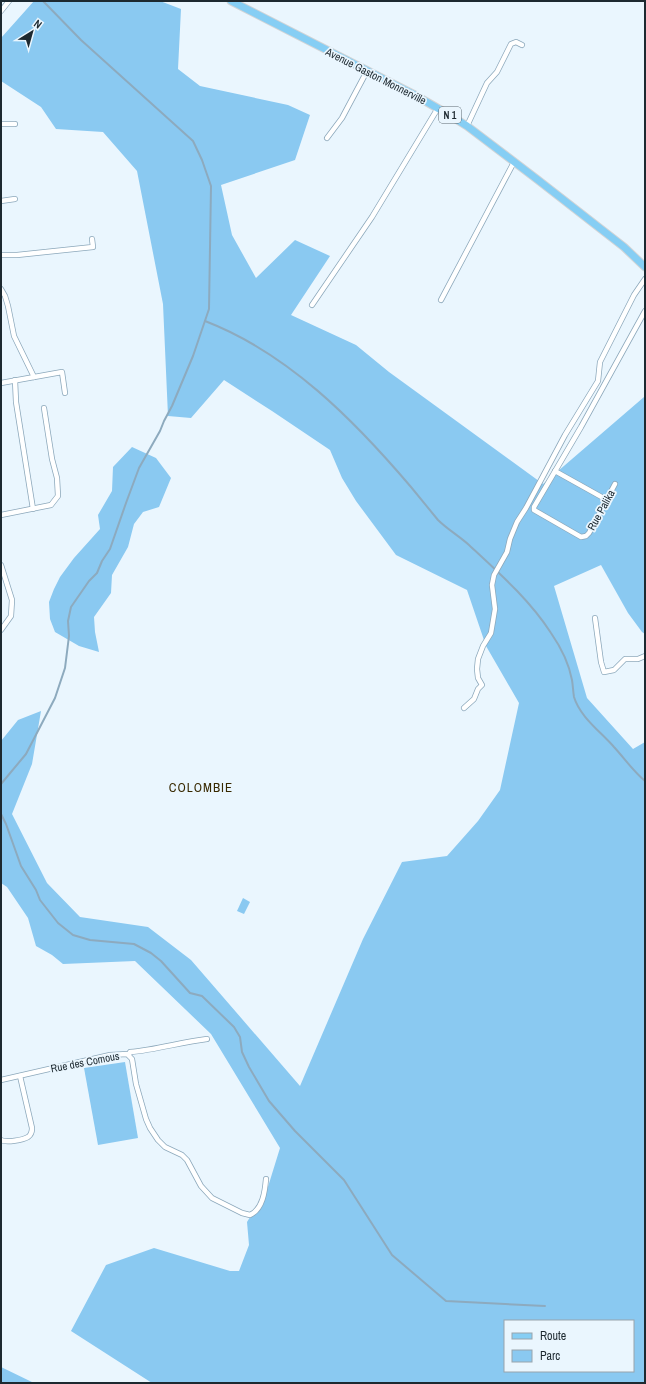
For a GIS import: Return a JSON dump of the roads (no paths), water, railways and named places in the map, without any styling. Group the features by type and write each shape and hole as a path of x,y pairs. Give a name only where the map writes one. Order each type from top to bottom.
{"main road":[{"name":"Avenue Gaston Monnerville","path":"231,1 438,108 467,126 624,247 645,267"}],"street":[{"path":"1,11 9,1"},
{"path":"467,126 487,83 497,72 511,44 516,42 522,45"},
{"path":"327,138 342,118 367,71"},
{"path":"312,305 372,217 438,108"},
{"path":"1,124 15,124"},
{"path":"441,300 514,162"},
{"path":"1,201 16,199"},
{"path":"1,255 93,247 92,239"},
{"path":"464,708 474,699 478,689 482,685 478,678 478,659 483,646 491,634 495,609 492,585 494,575 507,552 510,539 517,522 565,435 598,381 600,362 634,295 645,279"},
{"path":"1,289 8,306 14,336 34,377"},
{"path":"607,500 555,471 645,311"},
{"path":"1,383 62,372 65,393"},
{"path":"15,380 16,402 33,509"},
{"path":"1,515 51,505 58,496 57,478 52,459 44,408"},
{"name":"Rue Palika","path":"555,471 534,507 534,510 581,537 586,536 589,533 615,484"},
{"path":"1,565 12,600 11,616 1,630"},
{"path":"595,618 601,662 604,672 614,670 625,659 638,659 645,656"},
{"path":"129,1055 130,1052 148,1050 181,1042 207,1039"},
{"name":"Rue des Comous","path":"1,1080 110,1055 129,1055 133,1062 136,1084 150,1128 165,1147 182,1155 187,1160 207,1194 221,1204 250,1215 255,1212 262,1199 266,1179"},
{"path":"1,1140 6,1142 27,1138 31,1133 32,1128 20,1076"}],"waterway":[{"path":"1,784 26,754 55,698 65,668 69,636 68,621 71,607 89,581 97,573 102,561 110,549 139,468 172,406 193,356 209,309 211,186 202,160 193,141 81,40 43,1"},
{"path":"205,321 264,351 292,370 318,391 343,413 366,437 411,487 438,520 469,545 513,586 551,633 564,655 572,680 574,697 581,711 591,724 609,741 645,781"},
{"path":"1,814 21,866 36,890 40,900 58,923 73,935 90,940 134,944 151,953 161,961 190,993 202,996 234,1027 240,1037 242,1052 249,1067 269,1101 295,1131 344,1180 392,1255 446,1301 545,1306"}],"district":[{"name":"COLOMBIE","path":"201,787"}]}
